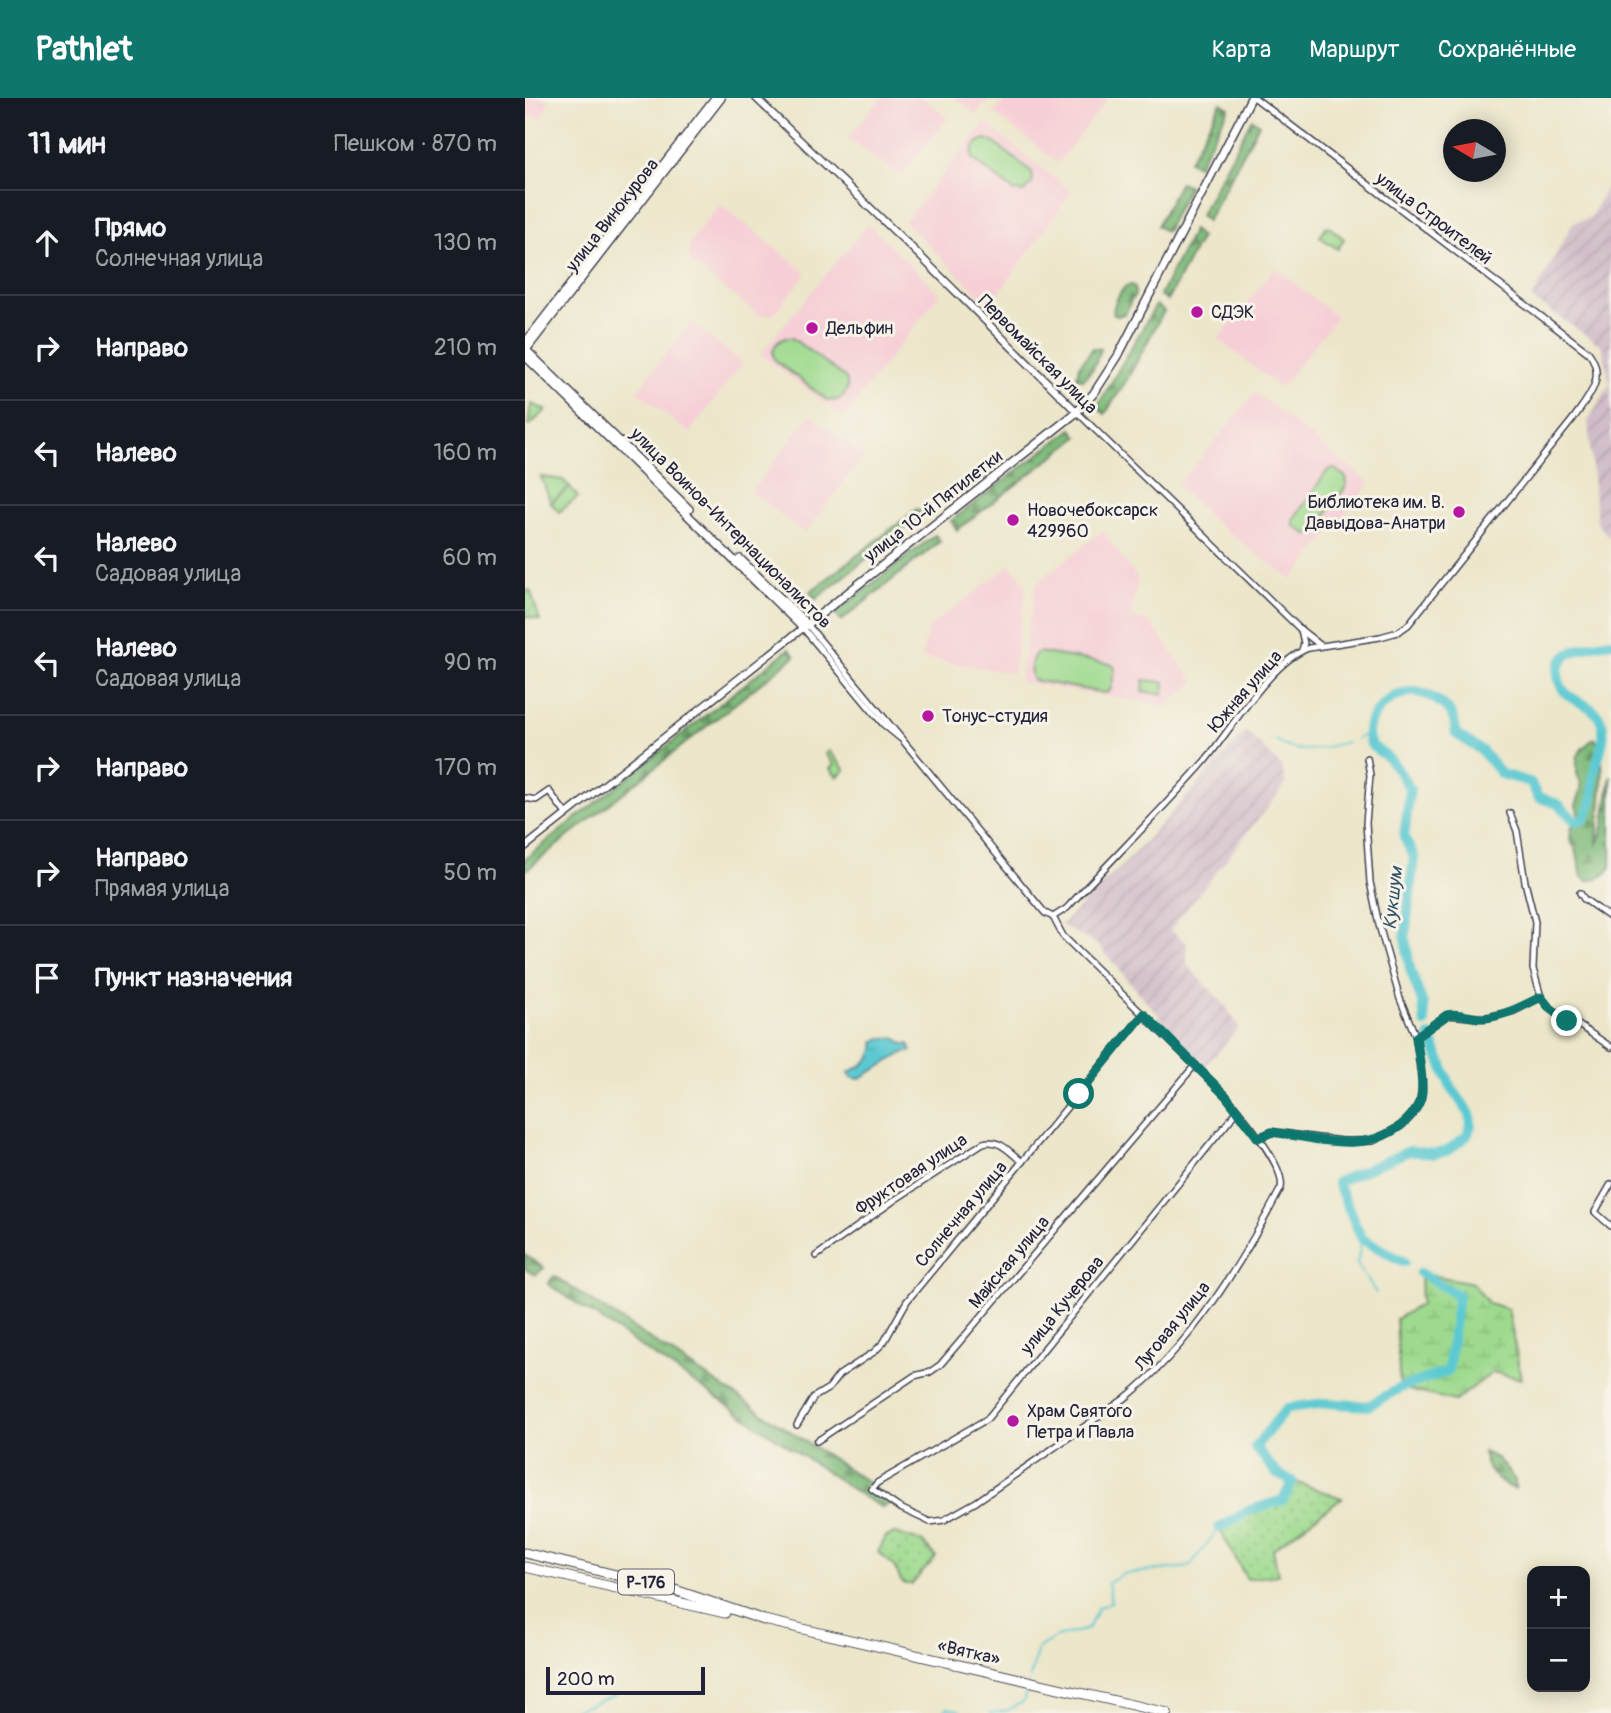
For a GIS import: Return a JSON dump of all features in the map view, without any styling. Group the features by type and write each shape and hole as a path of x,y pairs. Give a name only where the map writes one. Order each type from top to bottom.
{"highway":[{"name":"«Вятка»","path":"525,1553 666,1587 764,1620"},
{"name":"«Вятка»","path":"525,1567 1161,1712"}],"main road":[{"name":"улица Винокурова","path":"669,162 715,98"},
{"name":"улица Винокурова","path":"525,350 721,98"},
{"name":"улица 10-й Пятилетки","path":"805,626 1077,412 1094,393 1118,356 1253,98"},
{"name":"улица Воинов-Интернационалистов","path":"525,350 805,626"}],"street":[{"name":"Первомайская улица","path":"756,98 1301,630 1321,645"},
{"name":"улица Строителей","path":"1253,98 1589,353 1594,361"},
{"name":"Южная улица","path":"1053,918 1067,908 1190,777 1270,679 1301,650 1380,637 1398,632 1408,625 1590,397 1597,379 1594,361"},
{"name":"улица Воинов-Интернационалистов","path":"805,626 1038,905 1053,918 1063,936 1238,1110 1275,1163 1282,1181"},
{"name":"улица 10-й Пятилетки","path":"525,846 805,626"},
{"path":"1301,630 1304,643 1301,650"},
{"path":"1258,1138 1272,1132 1355,1143 1373,1141 1401,1126 1412,1115 1421,1099 1422,1082 1416,1037 1400,999 1370,882 1366,823 1370,775 1367,758"},
{"path":"525,798 535,800 549,791 566,814"},
{"path":"1510,813 1517,831 1535,922 1533,969 1541,997 1567,1021 1577,1024 1611,1047"},
{"path":"1580,892 1584,900 1611,918"},
{"path":"1416,1037 1447,1015 1485,1018 1514,1011 1541,997"},
{"name":"Солнечная улица","path":"797,1425 814,1397 829,1388 839,1376 884,1342 907,1301 1144,1014"},
{"name":"Майская улица","path":"817,1441 914,1376 940,1366 1195,1065"},
{"name":"улица Кучерова","path":"877,1483 987,1419 1238,1110"},
{"name":"Фруктовая улица","path":"816,1256 896,1199 983,1143 991,1141 1000,1144 1022,1162"},
{"name":"Луговая улица","path":"877,1483 872,1489 898,1507 930,1522 944,1520 976,1502 1146,1382 1191,1331 1222,1288 1276,1197 1282,1181"},
{"path":"1611,1184 1595,1212 1611,1226"}],"shaded area":[{"path":"525,98 549,98 542,120 525,114"},
{"path":"881,98 923,98 948,118 901,177 848,138"},
{"path":"955,98 989,98 976,115"},
{"path":"1006,98 1108,99 1058,163 994,113"},
{"path":"985,123 1072,192 990,305 904,222"},
{"path":"1611,178 1611,539 1597,523 1588,421 1610,384 1602,346 1532,299 1573,223 1591,217"},
{"path":"720,204 807,273 773,315 758,315 689,261 690,242"},
{"path":"868,224 940,294 843,417 760,354"},
{"path":"1275,268 1337,317 1280,388 1218,339"},
{"path":"691,322 743,363 689,433 637,391"},
{"path":"1256,393 1370,483 1292,580 1222,528 1177,486"},
{"path":"810,415 864,456 805,533 751,492"},
{"path":"1102,531 1138,579 1131,618 1148,621 1195,682 1167,706 1019,682 1036,584"},
{"path":"1010,565 1027,587 1013,673 922,658 928,628"},
{"path":"1246,731 1282,767 1286,784 1170,930 1187,944 1187,965 1224,1004 1239,1027 1204,1068 1098,945 1061,925 1126,862"}],"green space":[{"path":"1221,103 1229,108 1198,165 1189,161"},
{"path":"1252,119 1259,124 1207,221 1200,215"},
{"path":"986,139 1032,172 1033,182 1024,192 1014,191 973,159 975,146"},
{"path":"1180,182 1189,186 1166,231 1157,226"},
{"path":"1328,226 1344,239 1338,249 1320,237"},
{"path":"1193,230 1201,237 1167,301 1160,295"},
{"path":"1126,286 1135,287 1135,295 1126,313 1114,315 1119,296"},
{"path":"1156,305 1164,311 1105,414 1097,407"},
{"path":"785,338 792,338 846,378 847,388 844,395 837,400 827,400 776,361 774,348"},
{"path":"1093,348 1101,349 1093,369 1083,379 1077,378 1079,366"},
{"path":"531,404 546,410 528,425"},
{"path":"1072,429 1078,437 957,530 951,521"},
{"path":"1333,468 1346,477 1347,485 1313,533 1307,534 1294,526 1293,520 1327,471"},
{"path":"541,477 563,480 570,487 551,503"},
{"path":"570,487 578,497 559,512 551,503"},
{"path":"917,509 923,514 816,599 810,592"},
{"path":"935,535 940,541 841,621 835,613"},
{"path":"530,590 540,620 525,616 525,592"},
{"path":"789,649 795,656 525,871 525,859"},
{"path":"1038,652 1111,664 1115,668 1111,689 1104,693 1033,680 1031,665"},
{"path":"1144,680 1165,682 1164,694 1143,692"},
{"path":"1594,738 1602,758 1597,846 1604,824 1611,775 1611,867 1601,877 1588,881 1582,877 1576,849 1570,841 1571,828 1579,819 1576,806 1581,783 1577,774 1577,758 1581,750"},
{"path":"829,751 845,770 837,777 830,769 834,765 825,754"},
{"path":"525,1255 544,1268 535,1275 525,1269"},
{"path":"1420,1273 1473,1283 1488,1303 1508,1309 1521,1379 1493,1372 1455,1401 1400,1388 1396,1319 1421,1304"},
{"path":"554,1276 866,1481 890,1503 883,1508 862,1496 548,1284"},
{"path":"1483,1452 1497,1458 1515,1480 1515,1489 1493,1475 1486,1465"},
{"path":"1293,1481 1342,1498 1273,1549 1278,1575 1247,1579 1219,1528 1250,1510 1283,1500"},
{"path":"895,1533 923,1542 936,1557 912,1584 901,1581 893,1565 878,1552 886,1537"}],"water":[{"path":"881,1038 896,1038 903,1044 909,1044 912,1051 903,1053 859,1079 851,1077 849,1072 871,1057 874,1042"}],"waterway":[{"name":"Кукшум","path":"1425,1023 1423,1004 1410,969 1405,938 1414,857 1404,837 1410,789 1394,764 1370,743 1369,725 1378,710 1398,695 1411,692 1431,697 1451,714 1456,734 1481,750 1501,774 1530,782 1538,797 1558,804 1575,821 1583,820 1592,801 1593,777 1603,741 1603,727 1595,712 1568,695 1561,687 1559,667 1562,660 1576,650 1611,642"},
{"path":"1357,739 1363,735 1368,736"},
{"path":"1276,740 1293,749 1302,750 1347,742"},
{"name":"Кукшум","path":"1404,1262 1362,1239 1337,1182 1409,1151 1434,1154 1447,1151 1467,1136 1471,1125 1470,1114 1451,1087 1430,1036"},
{"path":"1362,1239 1357,1264 1376,1293"},
{"name":"Кукшум","path":"1219,1528 1250,1510 1283,1500 1293,1481 1277,1474 1255,1447 1287,1408 1326,1403 1368,1406 1400,1388 1448,1371 1458,1295 1420,1273"},
{"name":"Кукшум","path":"1030,1678 1038,1648 1056,1637 1088,1629 1098,1608 1111,1602 1108,1583 1123,1574 1189,1567 1219,1528"},
{"name":"Кукшум","path":"990,1713 1006,1711 1023,1702 1029,1684"},
{"path":"566,1713 616,1695"},
{"name":"Кукшум","path":"943,1713 947,1708 959,1710 960,1713"}],"place":[{"name":"СДЭК","path":"1197,312"},
{"name":"Дельфин","path":"812,328"},
{"name":"Библиотека им. В. Давыдова-Анатри","path":"1459,512"},
{"name":"Новочебоксарск 429960","path":"1013,520"},
{"name":"Тонус-студия","path":"928,716"},
{"name":"Храм Святого Петра и Павла","path":"1013,1421"}],"route":[{"path":"1079,1094 1144,1014 1226,1096 1258,1138 1272,1132 1365,1143 1392,1133 1418,1107 1422,1082 1416,1037 1447,1015 1485,1018 1506,1014 1541,997 1567,1021"}]}
